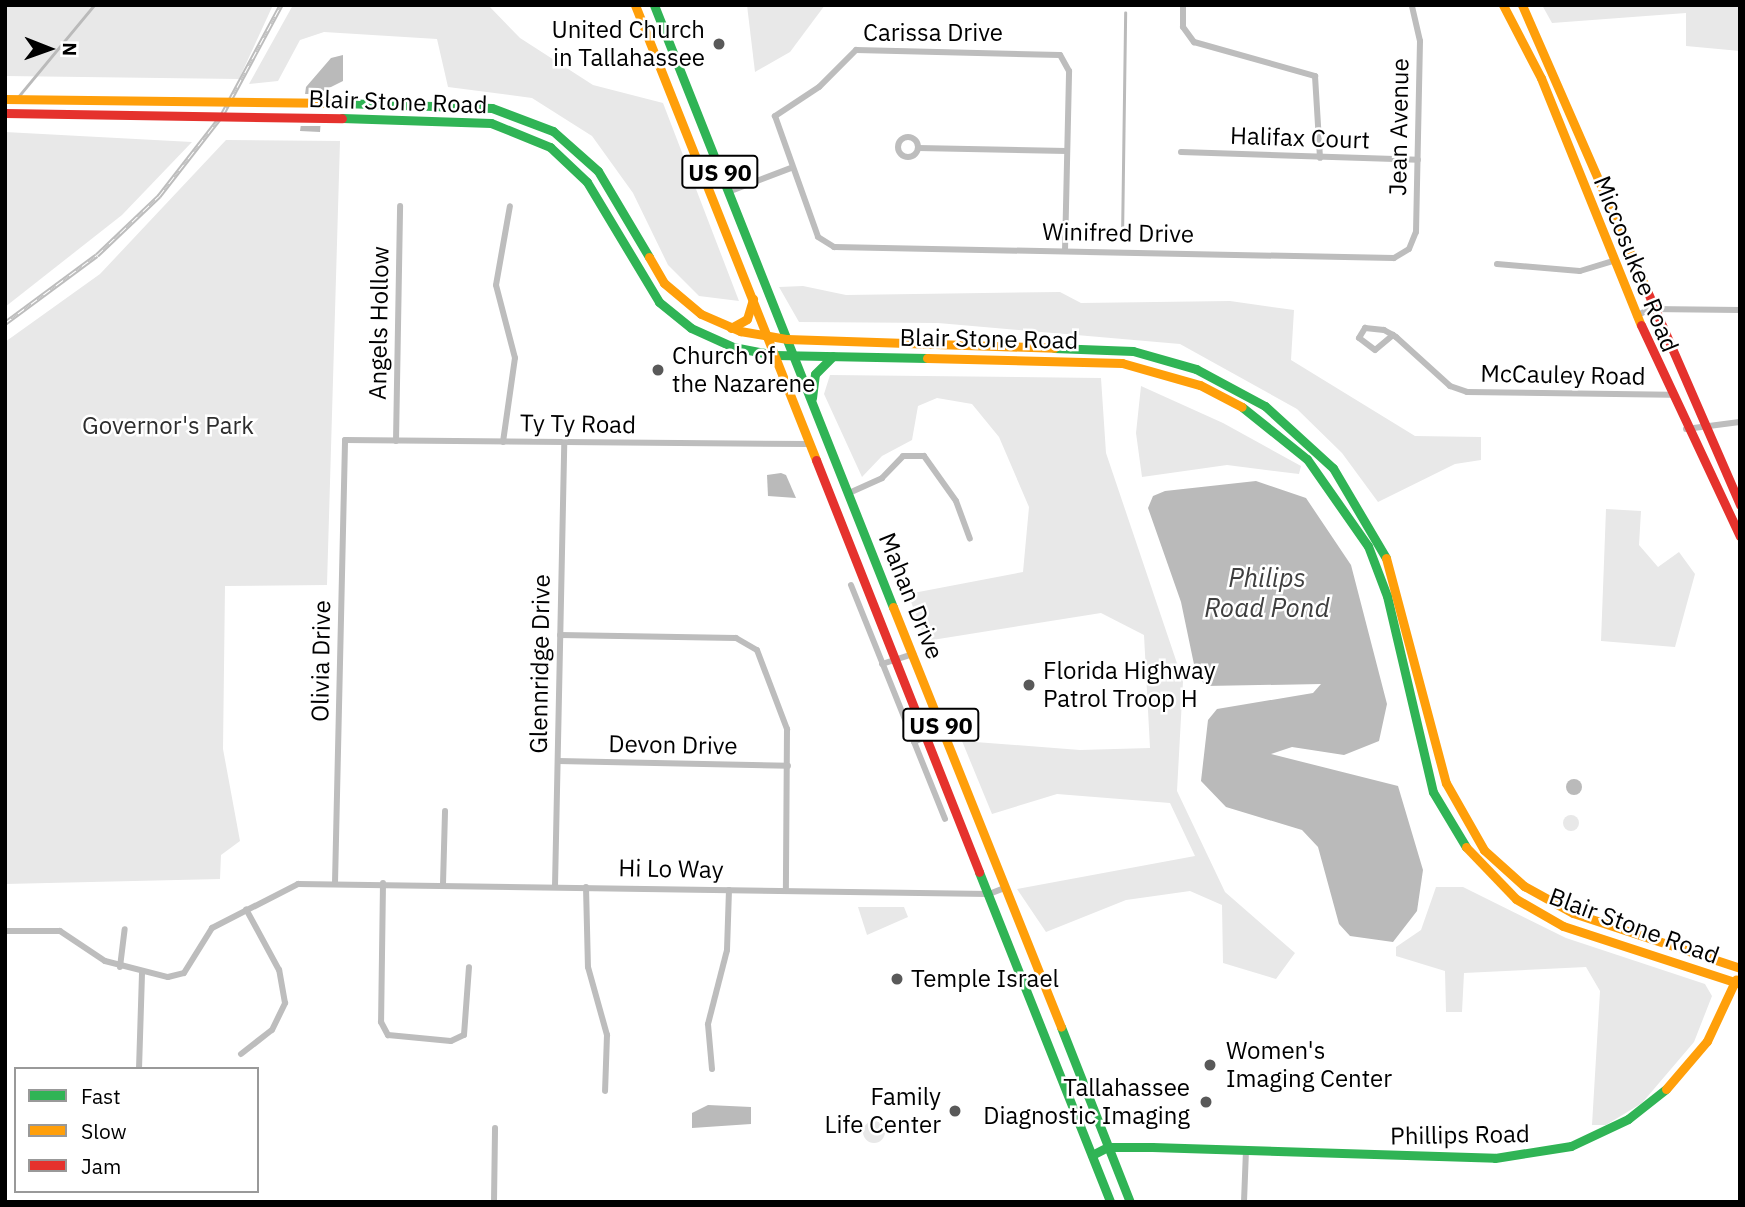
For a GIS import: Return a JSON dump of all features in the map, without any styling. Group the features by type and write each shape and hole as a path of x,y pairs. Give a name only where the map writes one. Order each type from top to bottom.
{"main road":[{"name":"Mahan Drive","path":"635,5 1110,1202"},
{"name":"Mahan Drive","path":"654,5 1130,1202"},
{"name":"Miccosukee Road","path":"1503,5 1535,65 1613,261 1671,396 1739,534"},
{"name":"Miccosukee Road","path":"1522,5 1550,60 1650,309 1740,505"},
{"path":"1535,65 1550,60"},
{"name":"Blair Stone Road","path":"5,99 424,104 517,114 553,131 598,171 647,259 680,298 732,328 768,338 1133,351 1196,369 1265,406 1333,468 1384,549 1446,783 1485,849 1524,886 1573,914 1739,967"},
{"path":"424,104 424,118"},
{"name":"Blair Stone Road","path":"5,113 424,118 515,130 550,147 587,182 637,273 662,305 710,338 775,355 1122,363 1200,385 1269,425 1333,489 1368,546 1387,596 1433,792 1475,861 1516,899 1563,926 1737,983"},
{"path":"587,182 598,171"},
{"path":"662,305 680,298"},
{"path":"732,328 747,319 753,299"},
{"path":"812,402 815,374 833,356"},
{"name":"Phillips Road","path":"1108,1147 1495,1158 1570,1146 1628,1119 1672,1084 1707,1041 1737,983 1739,967"},
{"path":"1042,1028 1057,1018"},
{"path":"1092,1156 1108,1147"}],"street":[{"path":"1183,5 1183,27 1194,42 1315,76 1320,158"},
{"name":"Jean Avenue","path":"1409,249 1416,232 1420,41 1412,5"},
{"name":"Carissa Drive","path":"791,168 774,127 779,111 819,87 856,50 1051,52 1065,59 1068,151"},
{"path":"918,148 1068,151 1065,251"},
{"name":"Halifax Court","path":"1181,152 1418,160"},
{"path":"728,192 791,168"},
{"name":"Winifred Drive","path":"791,168 824,244 1394,258 1409,249"},
{"name":"Angels Hollow","path":"396,441 400,206"},
{"path":"503,442 515,358 496,285 510,206"},
{"path":"1497,264 1580,271 1613,261"},
{"path":"1636,316 1650,309 1740,310"},
{"path":"1370,326 1392,335 1375,350 1359,338 1370,326"},
{"name":"McCauley Road","path":"1392,335 1444,381 1467,392 1671,396"},
{"path":"1686,429 1701,424 1740,422"},
{"name":"Ty Ty Road","path":"345,440 809,444"},
{"name":"Olivia Drive","path":"335,883 345,440"},
{"name":"Glennridge Drive","path":"555,887 564,443"},
{"path":"849,493 882,478 904,456 924,456 951,492 970,539"},
{"path":"851,585 945,819"},
{"path":"560,635 736,638 753,645 784,717 788,766 786,891"},
{"path":"883,663 913,654"},
{"path":"914,742 942,729"},
{"name":"Devon Drive","path":"558,761 788,766"},
{"path":"443,884 445,811"},
{"path":"383,883 381,1022 388,1035 419,1041 464,1035 469,967"},
{"name":"Hi Lo Way","path":"142,973 184,973 207,933 246,909 298,884 383,883 989,894 1005,888"},
{"path":"586,887 587,967 607,1035 605,1091"},
{"path":"712,1069 708,1024 727,950 729,890"},
{"path":"241,1054 272,1030 285,1003 279,970 246,909"},
{"path":"121,967 125,929"},
{"path":"5,931 66,933 121,967 142,973 139,1067"},
{"path":"494,1202 495,1128"},
{"path":"1244,1202 1246,1149"}],"green space":[{"path":"5,5 273,5 239,79 5,76"},
{"path":"293,5 488,5 520,38 593,85 663,103 739,301 699,296 668,265 633,193 592,136 532,98 448,87 437,39 324,32 300,40 278,81 249,84"},
{"path":"747,5 825,5 790,52 755,72"},
{"path":"1542,5 1740,5 1740,51 1686,46 1686,13 1552,23"},
{"path":"5,132 192,142 122,215 5,307"},
{"name":"Governor's Park","path":"226,140 340,141 327,585 225,586 223,749 240,841 221,855 220,879 5,884 5,342 100,274"},
{"path":"803,286 846,295 1060,292 1081,303 1230,301 1294,310 1291,360 1415,436 1481,437 1481,460 1455,464 1378,502 1342,453 1297,409 1180,344 938,323 799,322 779,287"},
{"path":"830,375 1101,378 1106,453 1183,681 1177,791 1225,892 1295,953 1276,979 1223,963 1222,905 1190,891 1126,900 1046,932 1017,889 1195,856 1170,803 1057,794 992,814 962,741 1080,750 1150,748 1144,635 1101,613 926,641 908,594 1023,572 1029,507 999,437 972,404 937,398 918,406 912,440 882,456 862,477 824,394"},
{"path":"1141,386 1223,423 1301,466 1299,474 1227,465 1142,477 1136,433"},
{"path":"1606,509 1641,511 1639,545 1658,567 1679,552 1695,574 1675,647 1601,641"},
{"path":"1571,815 1577,817 1577,829 1571,831 1565,829 1563,823 1565,817"},
{"path":"1436,887 1463,887 1566,938 1705,984 1712,996 1694,1042 1642,1103 1606,1125 1592,1125 1600,991 1586,967 1464,973 1462,1012 1446,1012 1445,971 1396,956 1396,947 1421,930"},
{"path":"858,907 904,907 908,917 867,935"},
{"path":"874,1121 882,1124 885,1132 882,1140 874,1143 866,1140 863,1132 866,1124"}],"water":[{"path":"343,55 343,81 323,91 320,132 300,131 306,87 331,58"},
{"path":"767,475 786,475 796,498 768,496"},
{"name":"Philips Road Pond","path":"1256,481 1306,498 1351,565 1387,704 1379,741 1344,755 1292,747 1271,754 1398,786 1423,870 1417,911 1393,942 1350,936 1339,924 1318,847 1302,830 1226,807 1201,781 1208,720 1217,709 1313,693 1321,684 1206,686 1196,674 1181,602 1148,508 1153,496 1165,491"},
{"path":"1574,779 1580,781 1580,793 1574,795 1568,793 1566,787 1568,781"},
{"path":"708,1105 751,1107 751,1124 692,1128 692,1113"}],"pier":[{"path":"300,94 326,94 326,126 300,126"}],"waterway":[{"path":"18,97 94,5"},
{"path":"1122,240 1125,13"}],"railway":[{"path":"5,323 97,255 159,196 222,115 281,5"}],"traffic: fast":[{"path":"654,5 893,607"},
{"path":"342,103 492,108 553,131 598,171 649,257"},
{"path":"342,118 491,123 550,147 587,182 659,302 691,328 733,347 775,355 927,358"},
{"path":"1054,348 1133,351 1196,369 1265,406 1333,468 1386,558"},
{"path":"812,398 815,374 833,356"},
{"path":"1242,407 1307,459 1368,546 1387,596 1433,792 1466,847"},
{"path":"979,872 1110,1202"},
{"path":"1061,1027 1130,1202"},
{"path":"1092,1155 1108,1147 1152,1147 1495,1158 1571,1146 1628,1119 1666,1089"}],"traffic: slow":[{"path":"635,5 816,460"},
{"path":"1503,5 1541,78 1641,325"},
{"path":"1522,5 1648,293"},
{"path":"5,99 342,103"},
{"path":"649,257 664,283 701,314 740,331 787,339 1054,348"},
{"path":"731,328 747,319 753,299"},
{"path":"927,358 1122,363 1200,385 1242,407"},
{"path":"1386,558 1446,783 1484,850 1524,886 1573,913 1740,968"},
{"path":"893,607 1061,1027"},
{"path":"1466,847 1516,899 1563,926 1740,984"},
{"path":"1666,1089 1707,1041 1736,979"}],"traffic: jam":[{"path":"5,113 342,118"},
{"path":"1648,293 1740,505"},
{"path":"1641,325 1740,536"},
{"path":"816,460 979,872"}],"place":[{"name":"United Church in Tallahassee","path":"719,44"},
{"name":"Church of the Nazarene","path":"658,370"},
{"name":"Florida Highway Patrol Troop H","path":"1029,685"},
{"name":"Temple Israel","path":"897,979"},
{"name":"Women's Imaging Center","path":"1210,1065"},
{"name":"Tallahassee Diagnostic Imaging","path":"1206,1102"},
{"name":"Family Life Center","path":"955,1111"}]}
